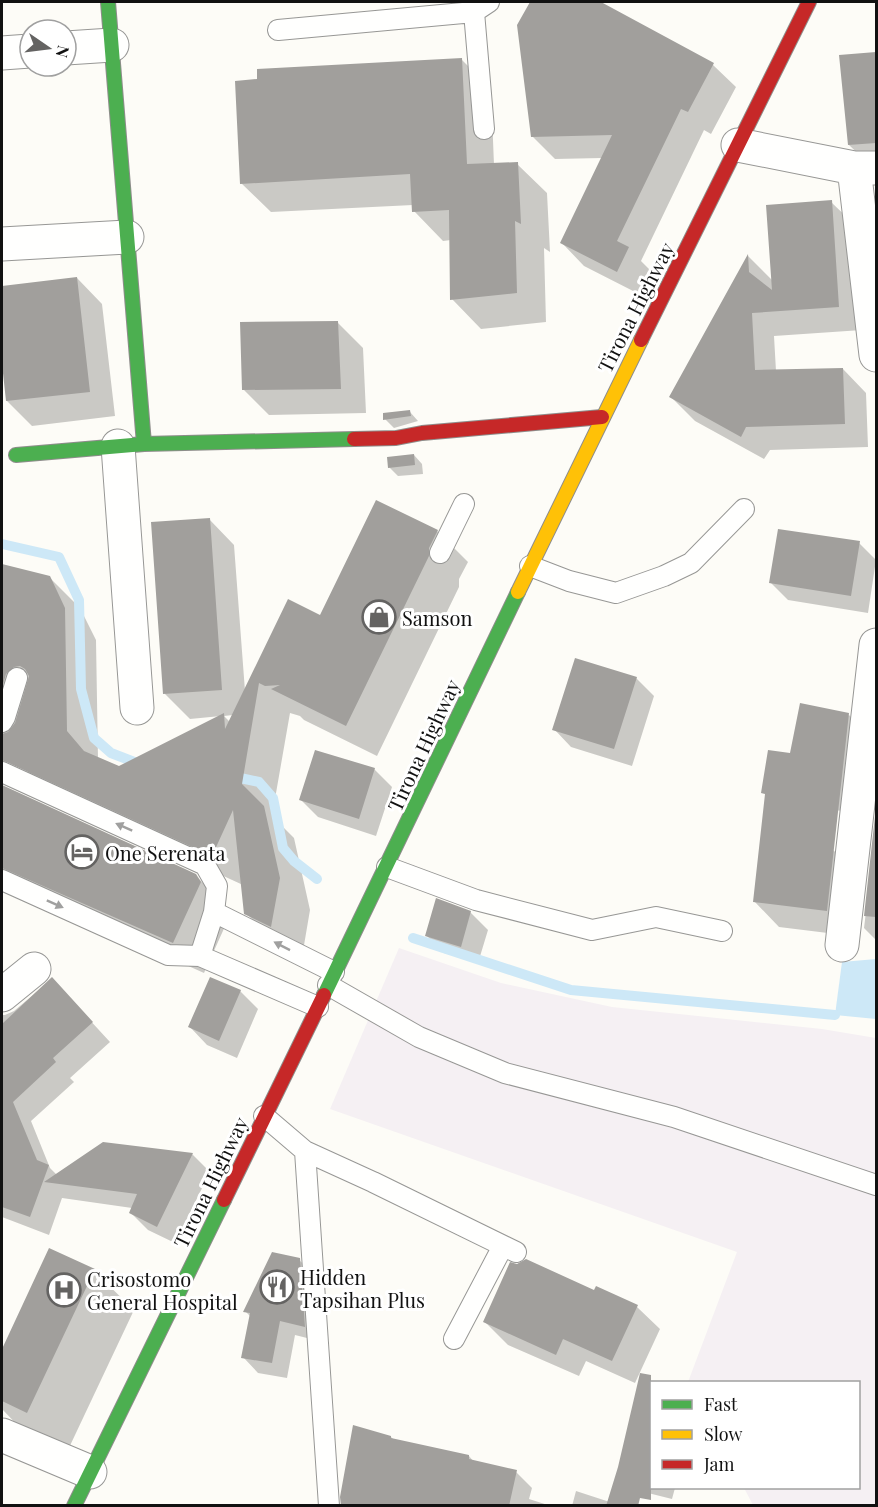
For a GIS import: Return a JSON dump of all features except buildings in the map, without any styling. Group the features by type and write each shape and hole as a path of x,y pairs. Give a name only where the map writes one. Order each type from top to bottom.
{"main road":[{"path":"108,2 127,237 131,445"},
{"name":"Tirona Highway","path":"74,1506 387,867 602,417 808,2"},
{"path":"16,454 131,445 396,438 422,433 602,417"}],"street":[{"path":"78,47 112,45"},
{"path":"2,53 18,52"},
{"path":"738,145 865,168 876,355"},
{"path":"2,244 127,237"},
{"path":"131,445 138,708"},
{"path":"842,945 867,820 876,645"},
{"path":"2,995 34,969"},
{"path":"2,1435 90,1472"}],"lane":[{"path":"278,30 482,7 484,129"},
{"path":"440,553 464,504"},
{"path":"530,566 569,581 616,593 664,576 691,562 744,509"},
{"path":"2,722 17,678"},
{"path":"2,772 205,865 217,886 214,912 200,956"},
{"path":"387,867 476,900 592,930 656,917 722,930"},
{"path":"2,880 168,954 200,956 318,1007"},
{"path":"214,912 331,979 418,1037 505,1073 674,1117 876,1185"},
{"path":"264,1116 305,1151 509,1249 454,1339"},
{"path":"305,1151 329,1506"}],"shaded area":[{"path":"399,948 501,983 612,1007 822,1029 876,1038 876,1505 753,1505 745,1489 860,1489 860,1381 688,1381 737,1252 330,1109"}],"water":[{"path":"876,959 876,1019 835,1015 842,962"}],"waterway":[{"path":"2,544 59,557 79,600 81,689 94,738 111,753 142,765"},
{"path":"231,776 259,782 273,798 283,848 294,861 317,879"},
{"path":"413,938 571,990 835,1015"}],"traffic: fast":[{"path":"108,2 144,444"},
{"path":"16,455 144,444 354,439"},
{"path":"324,995 518,592"},
{"path":"74,1506 224,1200"}],"traffic: slow":[{"path":"518,592 641,340"}],"traffic: jam":[{"path":"641,340 809,2"},
{"path":"354,439 396,438 422,433 602,417"},
{"path":"224,1200 324,995"}],"place":[{"name":"Samson","path":"379,617"},
{"name":"One Serenata","path":"82,852"},
{"name":"Hidden Tapsihan Plus","path":"277,1287"},
{"name":"Crisostomo General Hospital","path":"64,1290"}]}
